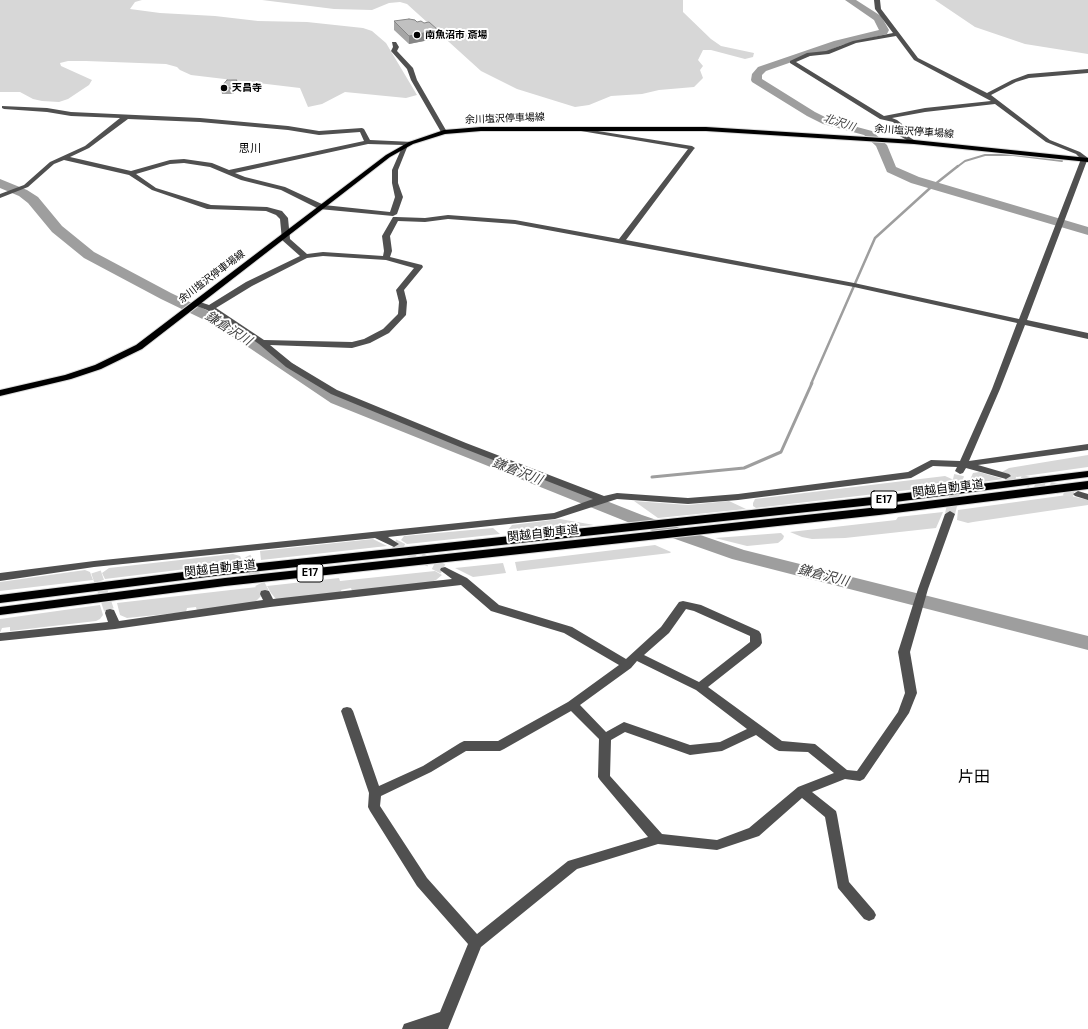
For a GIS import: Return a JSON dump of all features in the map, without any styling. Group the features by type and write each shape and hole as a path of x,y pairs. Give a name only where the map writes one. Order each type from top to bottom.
{"highway":[{"name":"関越自動車道","path":"0,599 130,582 946,493 1088,474"},
{"name":"関越自動車道","path":"0,611 225,582 977,500 1088,485"}],"main road":[{"name":"余川塩沢停車場線","path":"0,394 68,377 98,367 139,347 388,156 408,144 444,132 480,129 681,128 890,140 1087,159"}],"street":[{"path":"877,0 878,9 916,59 987,95 1048,141 1078,153 1087,159 1060,222 996,389 962,468"},
{"path":"896,34 855,42 827,53 809,54 792,62 882,118 894,121 900,126 900,134 914,142"},
{"path":"394,43 396,47 394,51 410,68 414,80 444,132"},
{"path":"987,95 1014,81 1028,76 1088,71"},
{"path":"882,118 925,110 996,102"},
{"path":"4,107 47,110 71,114 207,121 288,128 319,133 362,130 368,142"},
{"path":"3,195 26,186 52,163 87,147 126,117"},
{"path":"575,128 692,148 621,242"},
{"path":"228,172 368,142 408,144 395,170 395,183 399,197 394,216 386,236 388,251 386,258"},
{"path":"65,158 131,173 154,189 210,207 267,209 279,213 284,218 286,240 306,256"},
{"path":"131,173 170,162 184,161 212,165 243,179 284,188 322,207 425,220 456,217 515,222 854,286 1088,336"},
{"path":"210,308 249,284 306,256 323,254 386,258 419,267 400,290 403,302 402,315 386,331 367,341 352,346 262,342"},
{"path":"197,303 210,308 262,342 289,366 341,395 600,500"},
{"path":"962,468 1088,446"},
{"path":"0,577 244,553 377,535 555,516 600,500 617,496 688,501 738,497 911,474 931,464 1006,476"},
{"path":"409,1029 443,1024 476,943 573,865 658,839 717,846 754,832 802,790 844,774 860,776 905,706 911,693 904,652 921,596 950,514"},
{"path":"377,535 394,544"},
{"path":"445,570 463,581 495,608 568,630 627,665"},
{"path":"0,637 115,624 268,598 463,581"},
{"path":"376,793 427,770 464,746 500,746 572,705 627,665 665,630 683,605 697,608 755,634 756,643 700,687"},
{"path":"110,613 115,624"},
{"path":"636,656 700,687 779,746 811,747 844,774"},
{"path":"572,705 605,738 604,778 658,839"},
{"path":"347,711 376,793 374,807 422,882 476,943"},
{"path":"605,738 624,727 690,750 722,746 757,729"},
{"path":"802,790 831,815 843,884 870,915"}],"shaded area":[{"path":"0,0 142,0 135,2 130,9 258,21 307,22 363,28 372,31 386,43 417,95 406,98 345,92 322,104 308,107 300,88 191,75 177,67 166,64 86,61 68,61 60,63 61,66 92,80 89,85 68,99 59,102 42,101 33,99 20,92 0,92"},
{"path":"262,0 683,0 683,12 711,39 721,46 754,53 753,57 745,59 711,50 703,50 698,60 703,66 700,70 703,78 694,87 659,90 642,94 611,96 589,105 575,107 517,89 481,71 407,4 400,2 389,3 372,10 334,9"},
{"path":"935,0 1088,0 1088,54 1025,44 975,27"},
{"path":"1088,455 1088,467 1017,477 1002,472 1009,468"},
{"path":"979,472 1003,479 968,484 973,473"},
{"path":"945,476 954,480 951,485 756,508 753,506 755,499"},
{"path":"1067,495 1088,500 1088,505 968,523 957,520 958,510"},
{"path":"634,501 688,505 729,501 746,509 658,518"},
{"path":"943,512 936,528 845,538 812,539 790,532 896,520 898,517"},
{"path":"560,519 594,525 508,533 507,531 512,525"},
{"path":"493,528 500,534 407,544 401,540 404,536"},
{"path":"781,533 784,536 778,543 747,546 715,538"},
{"path":"373,539 387,546 261,560 260,551"},
{"path":"655,545 671,552 517,571 515,562"},
{"path":"233,554 240,556 243,562 105,579 102,573 109,568"},
{"path":"503,563 506,573 473,577 455,568"},
{"path":"85,570 90,572 93,580 0,591 0,582"},
{"path":"435,571 442,575 429,583 352,591 351,588 341,590 342,593 280,600 276,599 267,586 339,578 340,581"},
{"path":"257,587 261,596 256,601 197,611 196,607 187,608 186,612 127,618 120,615 117,603"},
{"path":"100,605 103,615 96,621 10,631 10,627 2,628 0,633 0,619"}],"building":[{"path":"409,19 417,22 429,22 438,30 409,36 394,21"},
{"path":"227,80 237,80 232,88 221,87"}],"waterway":[{"name":"北沢川","path":"850,0 878,18 884,30 883,32 838,43 762,69 757,74 756,80 811,114 827,122 868,133 881,145 891,169 915,180 1088,231"},
{"path":"957,167 965,161 985,155 1013,155 1062,161"},
{"path":"811,384 875,238 929,189 958,166"},
{"name":"鎌倉沢川","path":"0,183 23,193 33,200 57,229 89,255 166,296 222,323 318,388 337,400 358,409 636,519 739,555 1088,643"},
{"path":"652,477 744,468 781,452 812,383"}],"tunnel":[{"path":"950,514 960,471"},
{"path":"1006,476 1078,494"},
{"path":"394,544 445,570"},
{"path":"246,557 265,594"},
{"path":"96,572 110,613"}],"place":[{"name":"南魚沼市 斎場","path":"417,35"},
{"name":"天昌寺","path":"224,88"}],"district":[{"name":"思川","path":"250,149"},
{"name":"片田","path":"974,778"}]}
